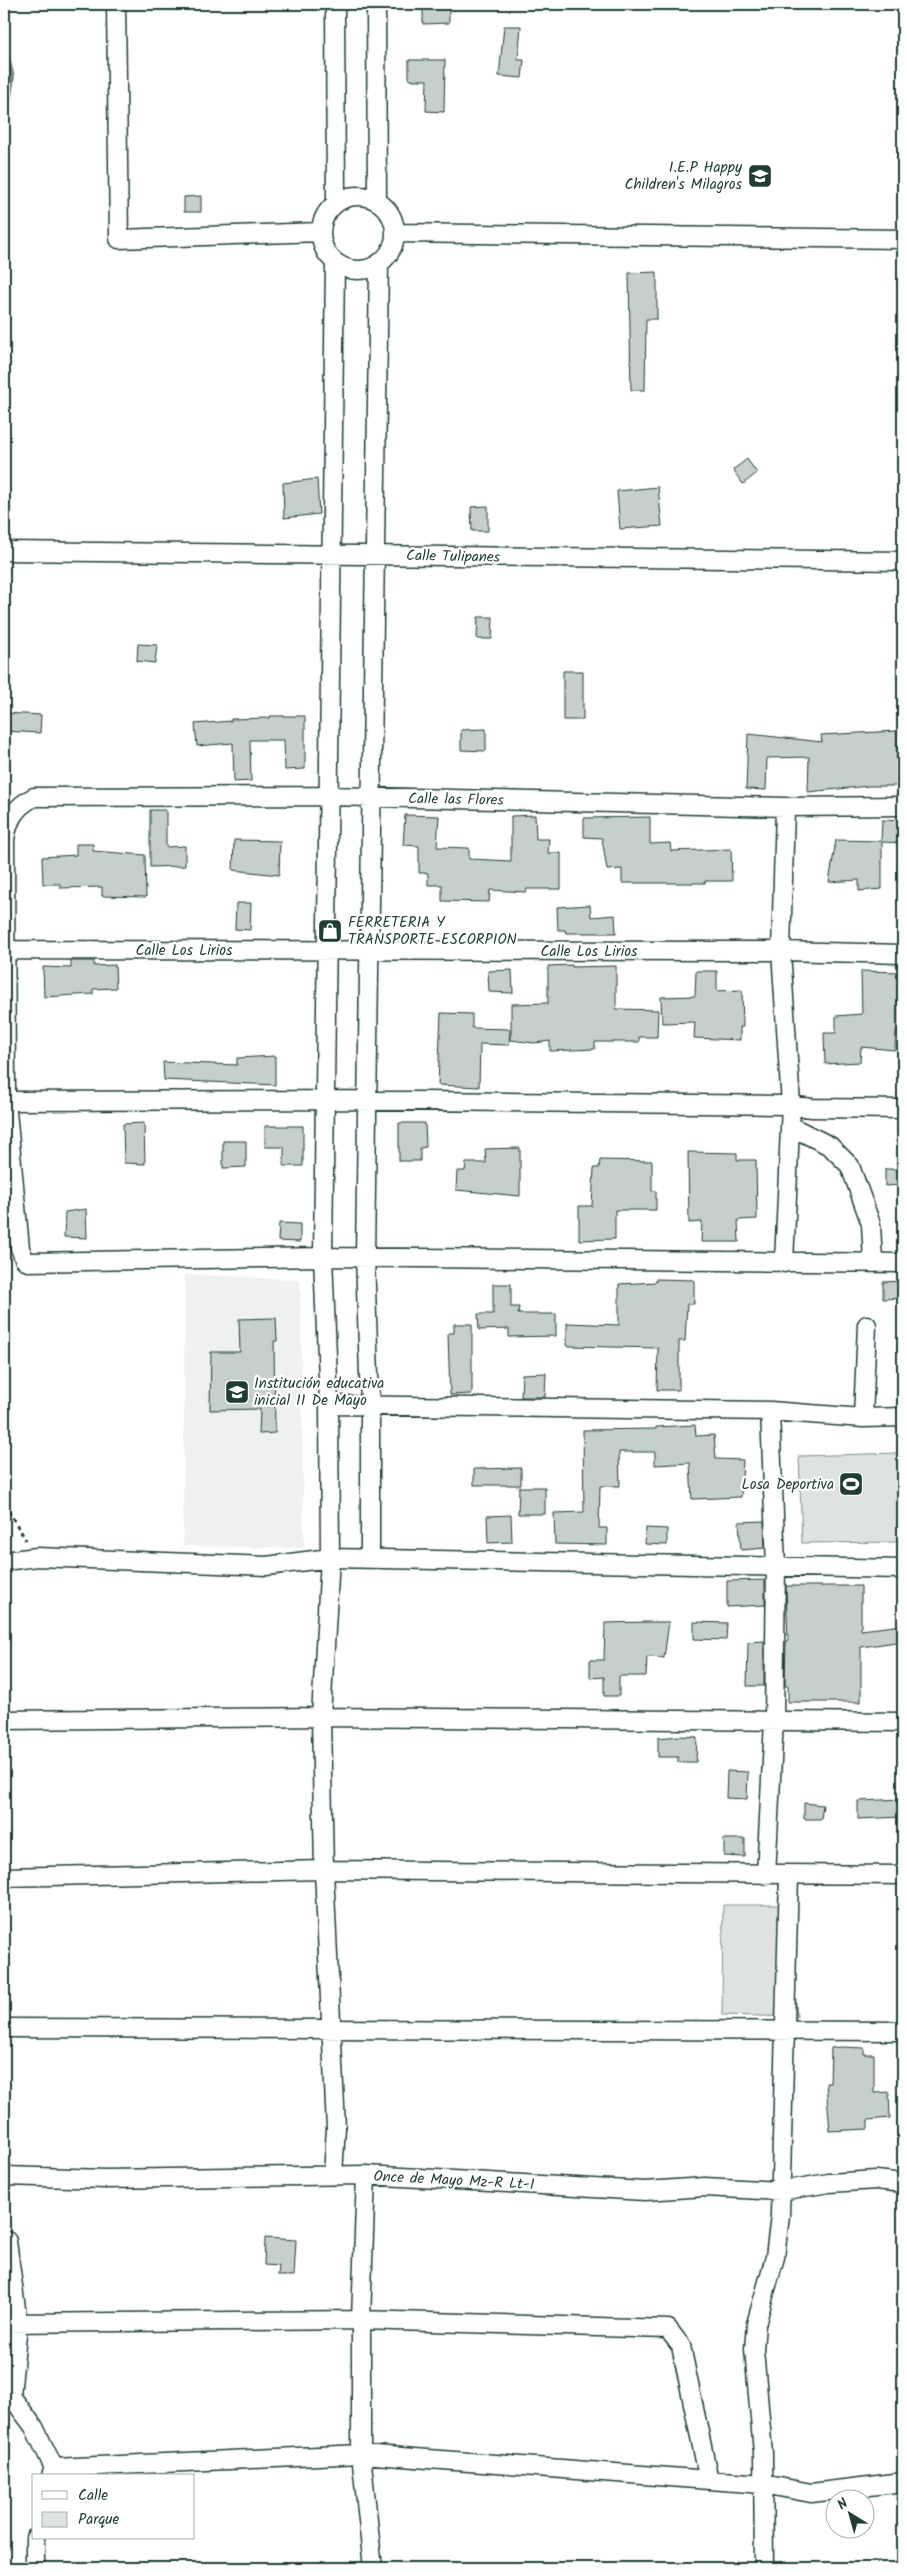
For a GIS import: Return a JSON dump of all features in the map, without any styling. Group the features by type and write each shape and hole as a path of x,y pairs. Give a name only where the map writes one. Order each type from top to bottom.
{"street":[{"path":"116,4 119,239 320,232"},
{"path":"335,4 336,202"},
{"path":"376,4 377,201"},
{"path":"358,195 377,201 388,211 395,233 390,250 379,263 369,268 357,270 335,263 327,254 320,232 322,221 328,210 336,202 346,197 358,195"},
{"path":"395,233 903,239"},
{"path":"333,2174 336,2128 324,1870 322,1717 330,1558 329,1405 323,1257 335,263"},
{"path":"370,1559 370,1405 365,1257 369,1100 379,263"},
{"name":"Calle Tulipanes","path":"4,551 903,560"},
{"name":"Calle las Flores","path":"5,950 5,840 13,812 24,802 34,797 328,796 784,807 903,806"},
{"path":"784,807 781,951 791,1105 784,1263"},
{"path":"5,950 6,1101 20,1248 28,1262 323,1257 784,1263 903,1262"},
{"name":"Calle Los Lirios","path":"5,950 781,951 903,954"},
{"path":"6,1101 369,1100 903,1108"},
{"path":"790,1126 830,1146 850,1166 871,1224 873,1263"},
{"path":"863,1418 867,1325"},
{"path":"329,1405 770,1411 863,1418 903,1417"},
{"path":"766,1875 774,1721 776,1567 770,1411"},
{"path":"4,1561 37,1557 266,1566 330,1558 903,1569"},
{"path":"4,1720 322,1717 903,1722"},
{"path":"4,1877 324,1870 903,1875"},
{"path":"764,2568 763,2484 754,2348 756,2324 775,2257 780,2215 789,1875"},
{"path":"4,2028 330,2031 903,2031"},
{"name":"Once de Mayo Mz-R Lt-1","path":"4,2176 106,2179 333,2174 645,2191 705,2187 780,2191 829,2183 876,2180 903,2183"},
{"path":"366,2175 361,2320 361,2454 373,2568"},
{"path":"7,2241 11,2323 11,2396 34,2427 52,2472 361,2454 763,2484 811,2493 903,2482"},
{"path":"11,2323 361,2320 668,2329 681,2346 709,2480"},
{"path":"35,2568 36,2540"}],"path":[{"path":"4,1504 37,1557"}],"shaded area":[{"path":"185,1274 300,1280 304,1548 183,1546"}],"green space":[{"name":"Losa Deportiva","path":"900,1453 903,1542 802,1543 799,1456"},
{"path":"723,1905 788,1905 797,2017 722,2015"}],"building":[{"path":"423,4 449,4 449,23 423,24"},
{"path":"504,26 521,26 518,60 524,60 522,78 499,76"},
{"path":"409,60 445,60 444,112 426,111 427,80 409,80"},
{"path":"201,196 201,212 184,212 184,197"},
{"path":"657,272 657,319 646,319 645,390 631,390 629,273"},
{"path":"747,459 757,473 743,484 733,470"},
{"path":"317,479 319,514 284,518 283,483"},
{"path":"658,487 662,526 620,529 617,491"},
{"path":"488,506 488,531 472,531 471,507"},
{"path":"478,617 493,617 492,639 477,639"},
{"path":"138,644 157,645 155,663 137,661"},
{"path":"563,671 583,671 583,720 563,720"},
{"path":"5,713 41,715 40,733 4,731"},
{"path":"270,716 305,716 305,769 285,770 284,740 250,740 251,781 234,782 233,743 197,746 195,724 231,721 231,719 270,718"},
{"path":"486,729 486,751 461,750 461,730"},
{"path":"897,731 897,759 903,760 903,786 869,786 808,792 809,757 767,758 766,790 746,789 748,734 822,742 821,735"},
{"path":"150,810 166,810 166,847 185,846 185,866 150,867"},
{"path":"405,815 439,816 437,847 469,848 469,859 511,861 511,816 535,815 536,839 549,839 548,853 561,853 561,889 527,889 526,892 490,890 489,902 442,901 442,885 428,885 428,873 419,873 419,846 403,845"},
{"path":"650,817 650,844 670,843 671,851 731,849 732,881 705,881 705,883 622,883 622,869 607,870 602,838 584,837 584,818"},
{"path":"882,820 903,821 903,843 882,842 882,889 859,891 859,880 829,882 836,840 881,841"},
{"path":"234,840 280,841 279,875 233,870"},
{"path":"76,844 93,844 93,851 145,855 146,897 102,896 102,887 60,888 60,884 43,884 42,857 76,855"},
{"path":"236,903 251,903 250,930 235,929"},
{"path":"590,905 591,917 615,915 616,933 566,933 565,930 558,930 557,907"},
{"path":"71,961 94,961 94,966 115,965 116,988 93,989 93,994 44,997 43,967 71,968"},
{"path":"572,965 572,967 616,966 616,1009 658,1010 657,1037 639,1037 639,1042 595,1042 595,1049 550,1051 550,1041 534,1043 511,1040 511,1004 548,1003 548,966"},
{"path":"512,970 513,993 489,992 488,971"},
{"path":"696,971 717,971 717,991 742,990 743,1027 740,1027 740,1040 694,1038 695,1022 662,1023 661,997 695,996"},
{"path":"861,971 903,972 903,1031 896,1031 895,1050 861,1047 860,1062 825,1064 824,1033 836,1033 836,1016 862,1014"},
{"path":"441,1013 472,1014 472,1028 510,1029 509,1045 480,1044 479,1087 438,1085"},
{"path":"275,1056 275,1085 164,1080 163,1062 237,1065 237,1058"},
{"path":"144,1123 145,1164 124,1163 123,1124"},
{"path":"399,1123 425,1123 426,1147 420,1148 420,1161 399,1161"},
{"path":"265,1126 303,1126 303,1166 284,1166 284,1147 265,1147"},
{"path":"223,1141 246,1141 246,1167 223,1168"},
{"path":"520,1148 520,1196 456,1190 457,1171 465,1171 466,1163 486,1163 485,1149"},
{"path":"688,1152 737,1153 737,1160 756,1160 757,1219 738,1220 739,1242 701,1242 702,1222 689,1223"},
{"path":"600,1160 652,1161 652,1191 656,1191 656,1210 615,1210 615,1239 579,1240 579,1206 592,1206 594,1168 599,1168"},
{"path":"885,1169 903,1169 903,1185 885,1186"},
{"path":"86,1209 87,1238 64,1237 65,1212"},
{"path":"279,1223 300,1224 300,1242 278,1241"},
{"path":"656,1279 694,1280 694,1304 687,1304 685,1341 679,1341 679,1390 657,1390 658,1348 567,1346 567,1323 619,1325 619,1284 656,1282"},
{"path":"903,1281 903,1298 883,1299 883,1282"},
{"path":"493,1284 511,1284 511,1307 519,1307 518,1314 556,1314 556,1336 509,1337 509,1329 479,1330 478,1314 493,1314"},
{"path":"276,1318 277,1341 274,1341 275,1433 259,1434 260,1409 210,1410 211,1352 240,1352 239,1319"},
{"path":"454,1324 472,1324 472,1394 450,1395 448,1333 454,1333"},
{"path":"546,1373 545,1397 521,1397 522,1374"},
{"path":"695,1425 696,1436 714,1435 716,1459 743,1460 741,1497 692,1499 690,1463 655,1465 655,1452 619,1452 620,1486 600,1486 599,1528 607,1528 607,1545 555,1544 554,1513 584,1512 583,1430 656,1429 656,1427"},
{"path":"521,1468 521,1485 474,1485 474,1469"},
{"path":"519,1487 545,1487 545,1514 518,1514"},
{"path":"511,1515 512,1542 488,1543 487,1516"},
{"path":"764,1521 765,1548 741,1550 739,1522"},
{"path":"646,1528 667,1529 667,1545 645,1544"},
{"path":"765,1580 765,1605 727,1607 727,1581"},
{"path":"786,1586 861,1586 861,1630 903,1625 903,1641 861,1647 861,1702 788,1702 788,1686 785,1686 786,1641 788,1641"},
{"path":"669,1622 664,1658 647,1657 646,1676 619,1676 619,1696 604,1696 604,1677 590,1678 590,1660 604,1660 605,1623"},
{"path":"694,1622 727,1623 726,1640 694,1639"},
{"path":"764,1641 764,1686 747,1686 748,1642"},
{"path":"697,1737 696,1762 678,1762 678,1757 658,1757 658,1738"},
{"path":"727,1771 748,1772 747,1799 726,1798"},
{"path":"903,1799 903,1817 858,1819 858,1801"},
{"path":"804,1803 823,1805 821,1819 804,1819"},
{"path":"724,1839 745,1839 745,1857 724,1856"},
{"path":"831,2048 864,2048 864,2054 874,2054 874,2093 889,2092 890,2118 868,2120 868,2129 830,2131 826,2083 830,2083"},
{"path":"265,2238 296,2240 294,2276 278,2276 279,2266 264,2265"}],"waterway":[{"path":"4,48 12,77 4,128"}],"place":[{"name":"I.E.P Happy Children's Milagros","path":"760,176"},
{"name":"FERRETERIA Y TRANSPORTE ESCORPION","path":"330,931"},
{"name":"Institución educativa inicial 11 De Mayo","path":"237,1392"},
{"name":"Losa Deportiva","path":"851,1484"}]}
